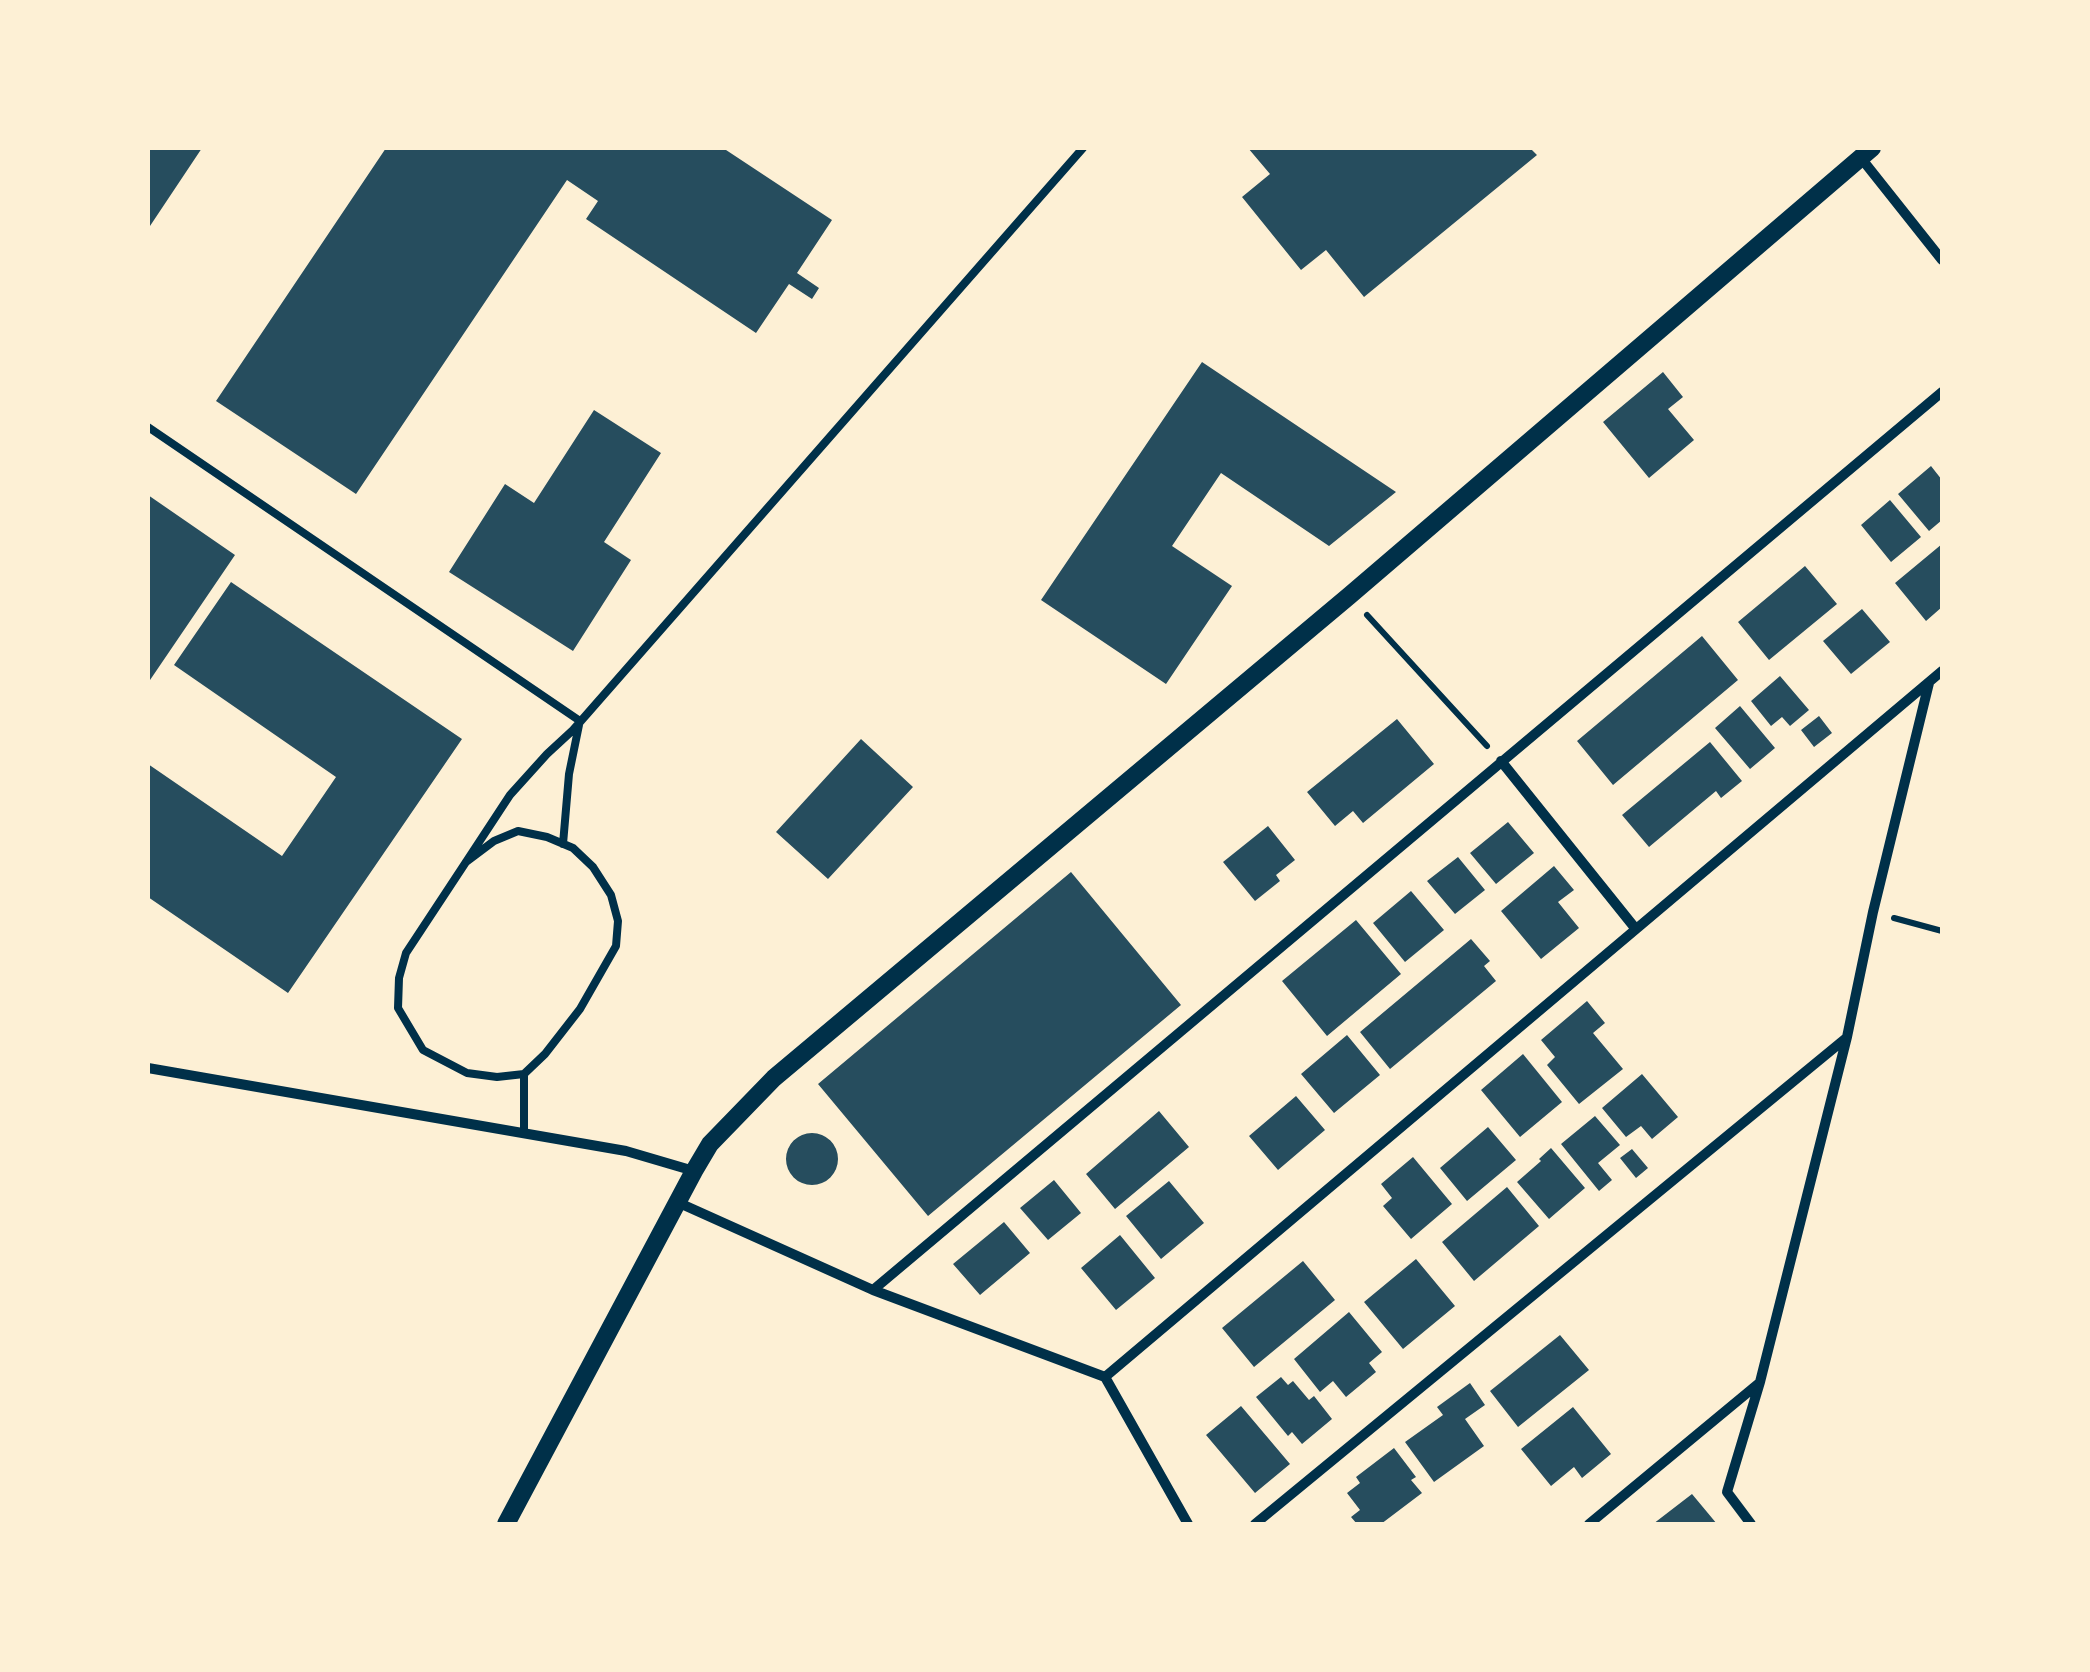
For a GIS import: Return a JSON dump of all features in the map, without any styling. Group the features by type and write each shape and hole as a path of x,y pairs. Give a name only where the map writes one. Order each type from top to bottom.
{"street":[{"path":"506,1524 710,1144 774,1078 1349,596 1867,153 1942,260"},
{"path":"873,1290 1942,392"},
{"path":"1105,1377 1942,671"},
{"path":"1751,1524 1727,1492 1760,1382 1846,1038 1929,682"},
{"path":"1501,761 1634,928"},
{"path":"1256,1524 1846,1038"},
{"path":"148,1068 626,1150 694,1171"},
{"path":"677,1202 873,1290 1105,1377 1188,1524"},
{"path":"1589,1524 1760,1382"}],"lane":[{"path":"466,862 494,841 518,830 573,848 593,867 612,896 618,922 616,946 580,1008 545,1054 524,1074 497,1077 467,1072 422,1050 398,1008 399,978 406,954 466,862 510,795 573,730 1084,148"},
{"path":"148,427 580,721"},
{"path":"563,844 569,774 580,721"},
{"path":"524,1074 524,1133"}],"path":[{"path":"1349,596 1501,761"},
{"path":"1873,912 1942,931"}],"building":[{"path":"148,148 202,148 148,229"},
{"path":"386,148 723,148 832,220 797,273 819,288 812,299 789,284 756,333 586,219 598,201 567,180 356,494 216,401"},
{"path":"1248,148 1530,148 1537,155 1364,297 1326,250 1301,270 1242,197 1270,174"},
{"path":"1202,362 1396,492 1329,546 1221,473 1172,546 1232,586 1166,684 1041,600"},
{"path":"1663,372 1683,397 1668,409 1694,440 1649,478 1603,422"},
{"path":"594,410 661,453 604,542 631,560 573,651 449,572 505,484 534,503"},
{"path":"1931,466 1942,480 1942,520 1929,531 1898,494"},
{"path":"148,495 235,555 148,683"},
{"path":"1890,500 1921,537 1891,562 1861,525"},
{"path":"1942,544 1942,607 1926,621 1895,583"},
{"path":"1805,566 1837,604 1769,660 1738,622"},
{"path":"231,582 462,739 288,993 148,897 148,764 282,856 336,777 174,665"},
{"path":"1862,609 1890,642 1851,674 1823,641"},
{"path":"1702,636 1738,680 1613,785 1577,741"},
{"path":"1780,676 1809,710 1790,726 1782,717 1771,726 1751,701"},
{"path":"1740,706 1775,748 1750,769 1715,728"},
{"path":"1819,716 1832,733 1814,747 1801,730"},
{"path":"1397,719 1434,764 1363,823 1353,811 1335,826 1307,792"},
{"path":"861,739 913,787 828,879 776,832"},
{"path":"1710,742 1742,781 1721,798 1716,791 1649,847 1622,815"},
{"path":"1508,822 1534,853 1496,884 1470,853"},
{"path":"1268,826 1295,860 1276,875 1280,881 1255,901 1223,862"},
{"path":"1458,857 1485,890 1455,914 1427,881"},
{"path":"1554,866 1574,890 1558,902 1579,928 1541,959 1501,911"},
{"path":"1071,872 1181,1005 928,1216 818,1084"},
{"path":"1411,891 1444,930 1405,962 1373,923"},
{"path":"1356,920 1401,974 1327,1036 1282,981"},
{"path":"1471,939 1490,961 1484,966 1496,981 1390,1069 1360,1032"},
{"path":"1587,1001 1605,1023 1593,1033 1623,1069 1579,1104 1547,1065 1555,1057 1541,1040"},
{"path":"1347,1035 1380,1075 1334,1113 1301,1074"},
{"path":"1523,1054 1562,1102 1520,1137 1481,1090"},
{"path":"1642,1074 1678,1117 1652,1139 1641,1126 1626,1137 1602,1108"},
{"path":"1296,1096 1325,1130 1278,1170 1249,1136"},
{"path":"1159,1111 1189,1147 1115,1209 1086,1174"},
{"path":"1595,1116 1620,1145 1598,1163 1612,1180 1599,1191 1561,1144"},
{"path":"1488,1127 1516,1160 1467,1201 1440,1168"},
{"path":"812,1133 830,1141 838,1159 830,1177 812,1185 794,1177 786,1159 794,1141"},
{"path":"1551,1148 1585,1188 1549,1219 1517,1182"},
{"path":"1632,1149 1648,1168 1636,1178 1620,1158"},
{"path":"1413,1157 1452,1204 1411,1239 1383,1206 1392,1198 1381,1184"},
{"path":"1054,1180 1081,1213 1048,1240 1020,1208"},
{"path":"1169,1181 1204,1223 1161,1259 1126,1216"},
{"path":"1507,1187 1539,1226 1474,1281 1442,1242"},
{"path":"1004,1222 1030,1253 980,1295 953,1264"},
{"path":"1120,1235 1155,1278 1116,1310 1081,1268"},
{"path":"1416,1259 1455,1306 1403,1349 1364,1302"},
{"path":"1303,1261 1335,1300 1254,1367 1222,1328"},
{"path":"1349,1312 1382,1352 1369,1363 1376,1372 1346,1397 1333,1381 1320,1392 1294,1359"},
{"path":"1560,1335 1589,1370 1518,1427 1490,1391"},
{"path":"1281,1377 1288,1385 1293,1381 1309,1400 1314,1396 1332,1419 1302,1444 1292,1432 1288,1436 1256,1397"},
{"path":"1470,1383 1485,1405 1465,1419 1484,1446 1434,1482 1405,1442 1443,1415 1437,1407"},
{"path":"1241,1406 1290,1464 1255,1493 1206,1435"},
{"path":"1573,1407 1611,1454 1582,1478 1574,1467 1551,1486 1521,1449"},
{"path":"1394,1448 1416,1477 1411,1480 1422,1493 1381,1524 1357,1524 1351,1517 1360,1510 1347,1493 1360,1483 1356,1477"},
{"path":"1692,1494 1717,1524 1653,1524"}]}
